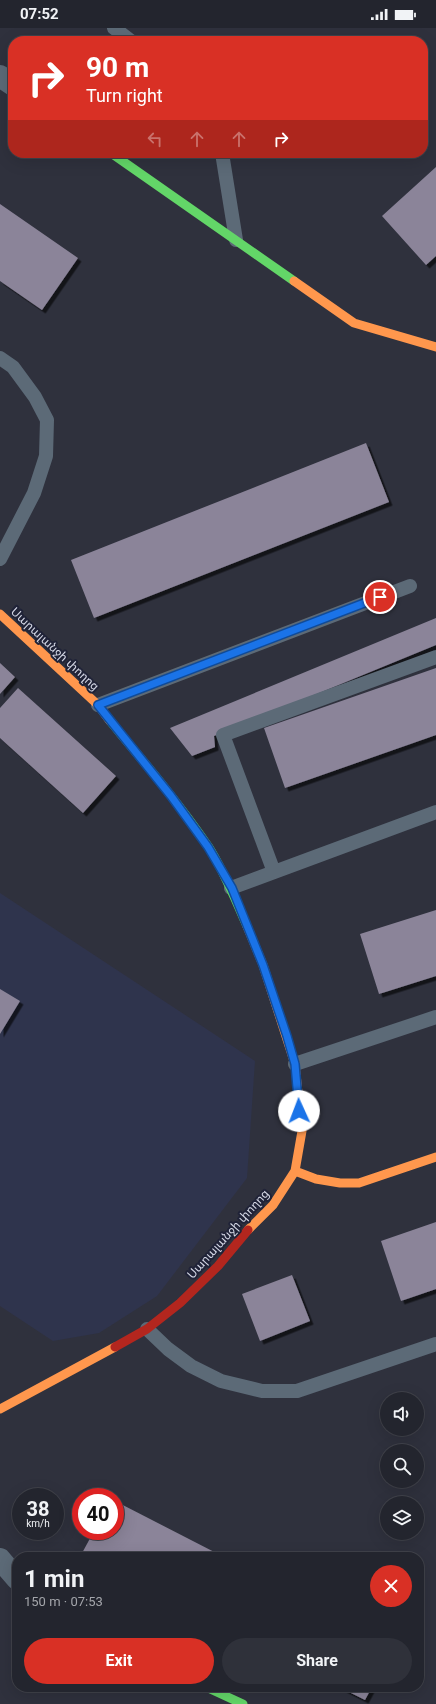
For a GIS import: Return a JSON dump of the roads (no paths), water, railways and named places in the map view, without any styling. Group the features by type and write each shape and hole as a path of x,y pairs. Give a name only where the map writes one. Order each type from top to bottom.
{"street":[{"path":"118,158 354,323 436,347"},
{"name":"Սարալանջի փողոց","path":"0,614 98,705 171,796 208,847 232,888 263,965 287,1036 295,1064 302,1131 295,1171 273,1205 245,1233 218,1266 180,1303 147,1329 0,1409"},
{"path":"295,1171 316,1180 340,1183 359,1183 436,1157"},
{"path":"0,1559 12,1573"},
{"path":"217,1692 243,1704"}],"lane":[{"path":"114,28 124,36"},
{"path":"223,158 236,240"},
{"path":"0,358 13,367 35,397 47,420 46,456 34,494 0,559"},
{"path":"98,705 410,586"},
{"path":"274,872 223,735 436,657"},
{"path":"232,888 436,812"},
{"path":"295,1064 436,1017"},
{"path":"147,1329 191,1366 221,1381 262,1391 297,1391 436,1344"}]}
